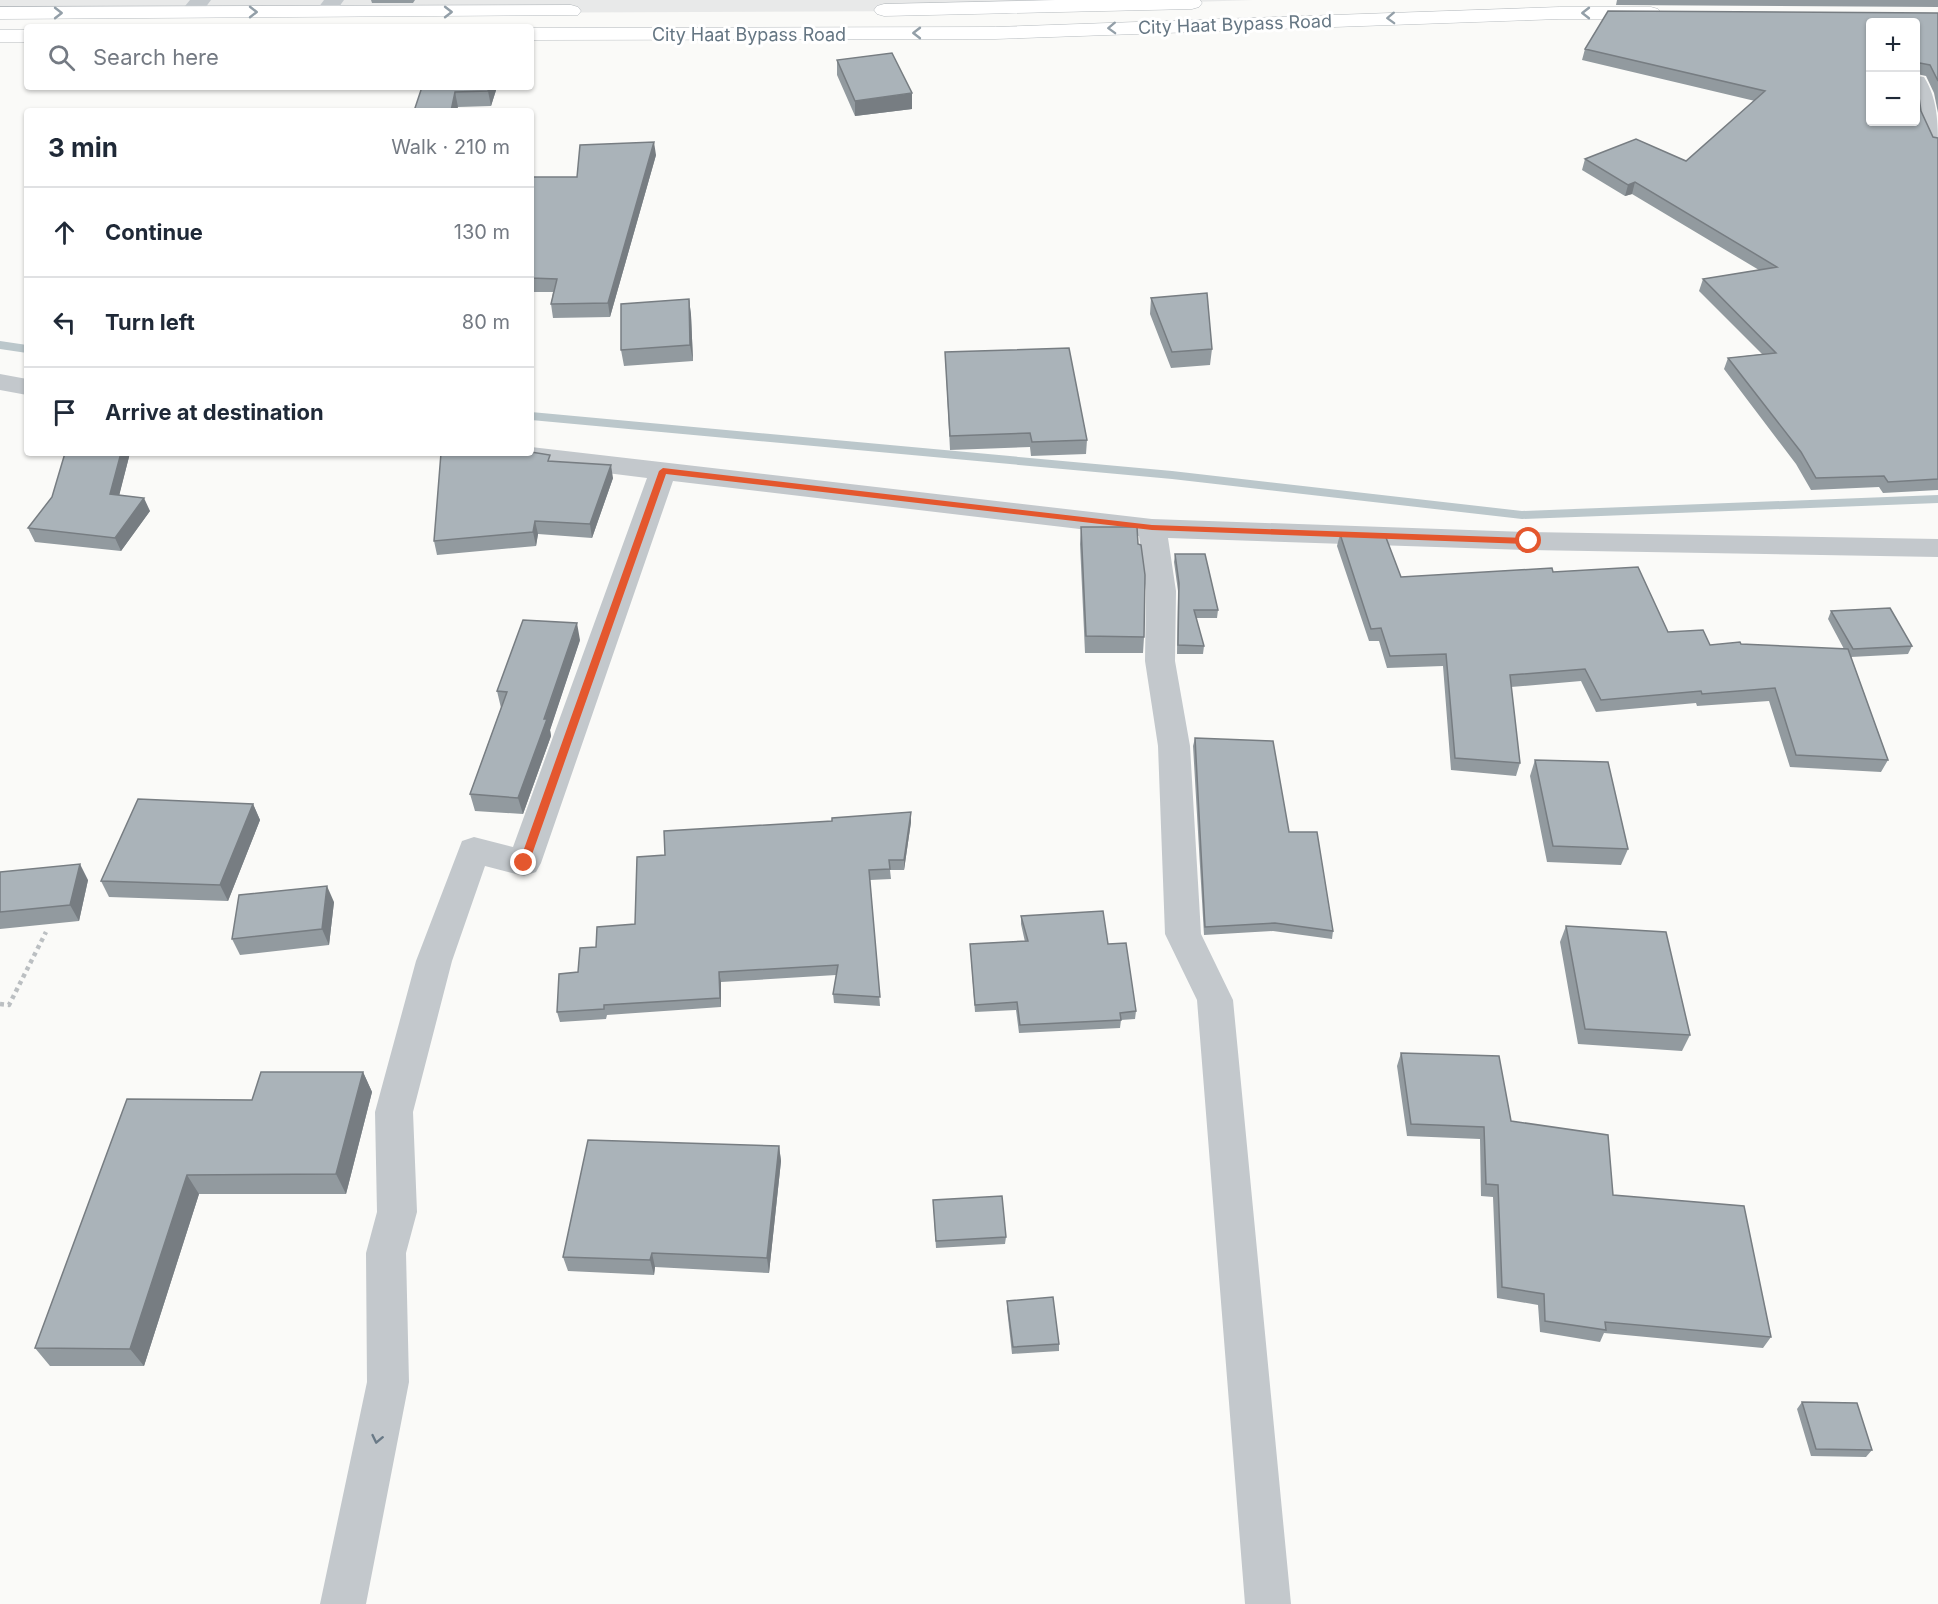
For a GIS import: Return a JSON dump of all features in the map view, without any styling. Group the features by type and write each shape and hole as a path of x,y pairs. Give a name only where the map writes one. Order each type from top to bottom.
{"main road":[{"name":"City Haat Bypass Road","path":"866,10 1212,2"},
{"path":"0,13 195,6 596,11"},
{"name":"City Haat Bypass Road","path":"534,34 995,33 1560,13 1672,13"},
{"path":"0,36 24,36"}],"street":[{"path":"1920,93 1938,142"},
{"path":"0,382 24,386"},
{"path":"534,456 1152,528 1529,541 1938,549"},
{"path":"343,1604 388,1382 386,1253 396,1212 394,1112 434,961 474,850 524,863 663,471"},
{"path":"1152,528 1161,591 1160,661 1174,746 1183,934 1215,1000 1268,1604"}],"path":[{"path":"0,1004 9,1005 46,932"}],"shaded area":[{"path":"0,0 1253,0 931,11 0,15"}],"building":[{"path":"1608,11 1938,13 1938,81 1930,65 1920,63 1920,18 1866,18 1866,126 1920,126 1920,104 1933,137 1938,138 1938,479 1888,482 1884,476 1816,478 1801,452 1728,358 1776,353 1703,279 1777,267 1635,182 1628,185 1585,159 1636,139 1686,161 1765,91 1585,49"},
{"path":"892,53 912,93 855,101 837,60"},
{"path":"421,90 488,90 455,92 452,108 415,108"},
{"path":"654,142 608,303 551,304 557,279 534,278 534,177 577,177 580,145"},
{"path":"1207,293 1212,349 1172,352 1151,298"},
{"path":"689,299 690,345 621,350 621,304"},
{"path":"1069,348 1087,440 1032,442 1030,433 950,436 945,352"},
{"path":"534,452 550,455 548,461 611,465 590,524 535,521 533,532 434,541 441,456 534,456"},
{"path":"64,456 120,456 110,494 144,498 115,538 28,528 52,497"},
{"path":"1081,527 1137,527 1138,544 1141,545 1145,575 1144,637 1086,636"},
{"path":"1340,534 1385,535 1401,577 1552,568 1553,572 1638,567 1668,632 1703,630 1710,645 1740,642 1741,644 1848,649 1888,760 1796,755 1775,688 1702,694 1701,691 1601,700 1585,669 1510,675 1520,763 1455,758 1446,654 1390,656 1381,628 1371,629"},
{"path":"1175,554 1205,554 1218,610 1194,610 1204,646 1178,645 1179,583"},
{"path":"1890,608 1912,646 1853,649 1831,611"},
{"path":"523,620 577,623 544,719 547,719 518,798 470,794 507,692 497,691"},
{"path":"1195,738 1273,741 1289,832 1317,832 1333,931 1275,923 1205,927"},
{"path":"1535,760 1608,762 1628,849 1553,846"},
{"path":"138,799 253,804 220,885 101,881"},
{"path":"911,812 904,860 889,860 890,869 869,870 880,997 833,994 838,965 719,972 720,998 604,1005 604,1009 557,1012 559,974 578,972 580,948 596,947 597,927 635,924 637,857 665,855 664,831 832,821 832,818"},
{"path":"80,864 70,905 0,912 0,872"},
{"path":"327,886 322,929 232,939 239,895"},
{"path":"1103,911 1108,944 1126,943 1136,1011 1120,1013 1121,1020 1020,1025 1017,1002 975,1005 970,944 1028,941 1021,916"},
{"path":"1566,926 1666,932 1690,1035 1585,1029"},
{"path":"1401,1053 1499,1056 1511,1121 1608,1135 1613,1195 1744,1206 1771,1337 1605,1322 1606,1330 1545,1321 1544,1294 1502,1287 1498,1185 1486,1184 1484,1127 1411,1124"},
{"path":"261,1072 363,1072 336,1174 187,1175 130,1349 35,1348 127,1099 252,1100"},
{"path":"588,1140 779,1146 767,1258 652,1253 650,1260 563,1257"},
{"path":"1002,1196 1006,1237 936,1241 933,1200"},
{"path":"1053,1297 1059,1344 1013,1347 1007,1301"},
{"path":"1802,1402 1857,1403 1872,1450 1816,1449"}],"waterway":[{"path":"0,345 24,349"},
{"path":"534,416 1172,475 1522,515 1938,499"}],"route":[{"path":"524,863 663,471 1152,528 1529,541"}]}
